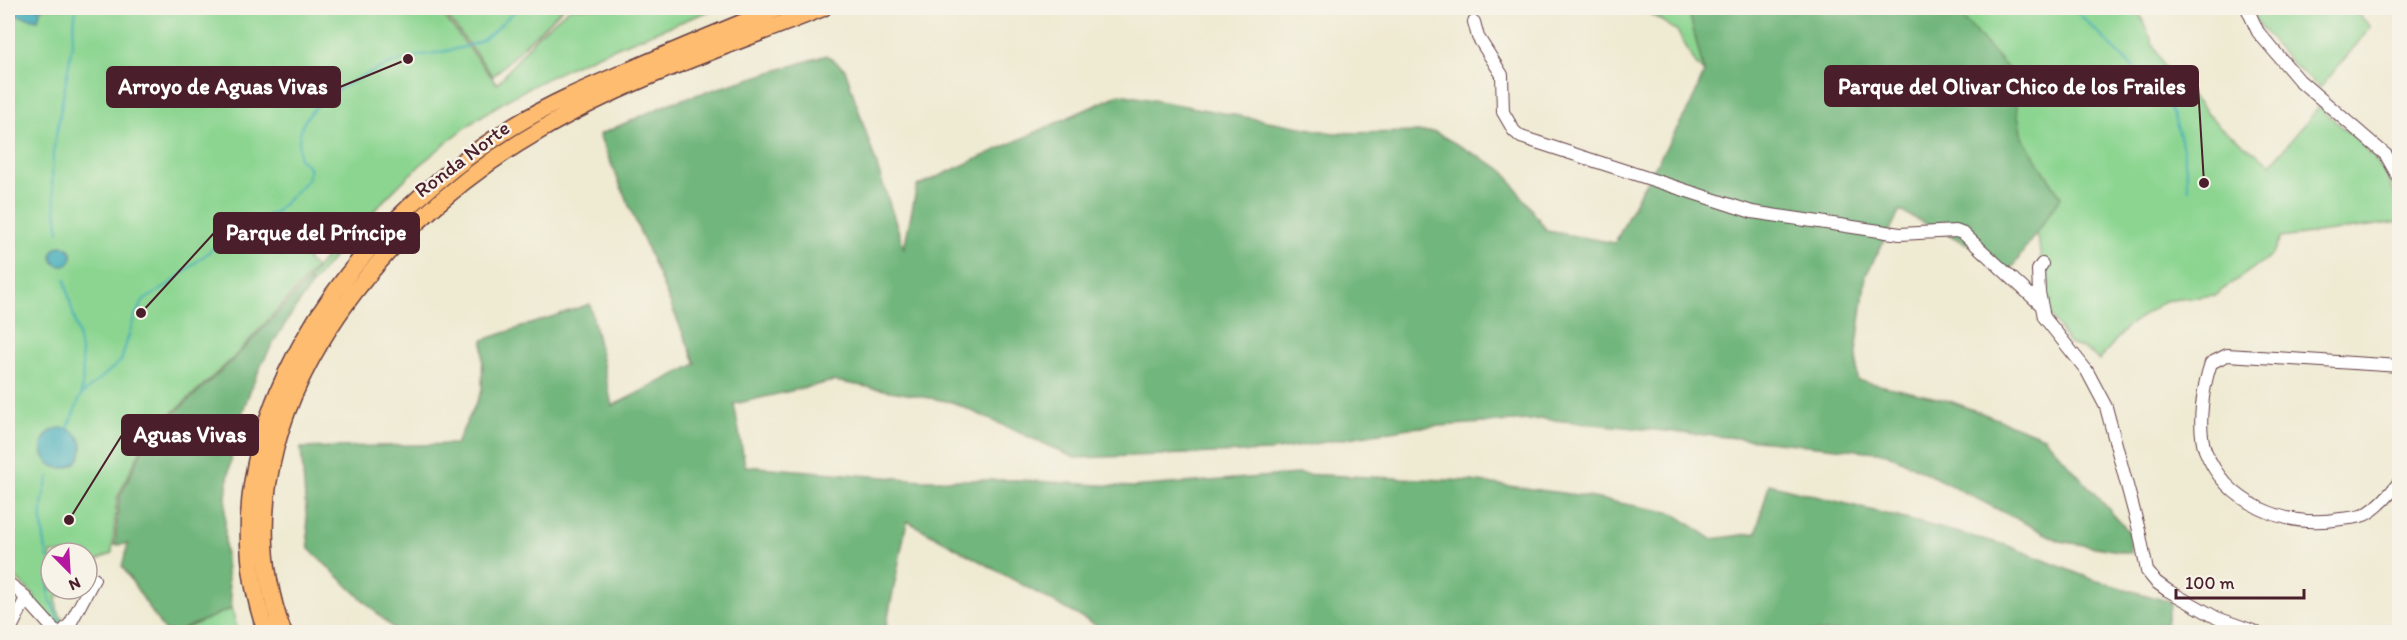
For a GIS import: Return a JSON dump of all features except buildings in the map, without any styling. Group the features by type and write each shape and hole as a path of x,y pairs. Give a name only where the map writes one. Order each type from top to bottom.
{"highway":[{"name":"Ronda Norte","path":"266,633 253,579 249,545 251,484 275,398 311,328 336,290 391,224 459,164 514,126 572,95 778,8"},
{"name":"Ronda Norte","path":"283,633 270,584 264,527 265,495 278,430 294,394 329,331 376,267 435,205 467,179 537,131 576,110 823,8"}],"street":[{"path":"2247,8 2258,32 2299,80 2386,155 2400,180"},
{"path":"1474,22 1478,37 1502,75 1503,112 1514,131 1521,137 1752,212 1900,234 1956,231 1964,234 2040,304"},
{"path":"2042,264 2038,270 2040,304 2044,318 2087,371 2106,407 2139,530 2147,571 2167,590 2217,618 2256,633"},
{"path":"2400,366 2227,355 2211,363 2205,382 2202,414 2204,448 2217,472 2234,494 2282,519 2330,521 2366,515 2389,495 2400,480"},
{"path":"8,583 26,598 56,633"},
{"path":"9,633 26,598"},
{"path":"62,633 70,624 82,601"}],"green space":[{"path":"8,8 438,8 497,84 538,35 570,8 717,8 621,45 558,73 497,106 469,125 425,160 385,199 312,284 308,280 332,249 322,242 298,246 307,246 313,251 307,260 316,268 233,358 148,435 117,498 112,553 99,560 99,541 39,541 39,601 56,601 57,609 64,622 57,628 32,601 35,596 8,571"},
{"path":"441,8 563,8 493,76"},
{"path":"1642,8 2137,8 2162,64 2220,127 2271,164 2319,107 2360,143 2383,171 2392,186 2399,222 2280,238 2272,255 2215,295 2164,301 2126,328 2099,360 2083,348 2069,344 2047,310 2039,244 2027,206 1715,85 1696,64 1677,31"},
{"path":"1688,8 1954,8 2010,71 2022,137 2061,197 2007,275 1982,251 1900,211 1866,275 1857,346 1857,380 1950,401 2044,437 2129,532 2131,553 2060,541 1887,453 1543,419 1409,428 1271,451 1075,458 952,402 834,381 734,404 745,466 922,480 1018,480 1132,487 1297,474 1471,481 1577,495 1673,513 1712,539 1756,533 1769,484 2006,545 2094,580 2171,602 2164,632 1108,632 907,521 885,632 397,632 309,549 301,448 456,444 482,391 483,340 590,304 612,406 696,364 599,135 670,103 827,55 845,69 904,248 917,186 1120,94 1333,133 1435,132 1503,170 1547,231 1615,243 1638,196 1691,104 1704,73"},
{"path":"2250,8 2352,8 2371,27 2320,88 2281,51"},
{"path":"308,280 312,284 272,345 256,376 235,440 225,507 227,574 232,608 177,632 165,632 122,566 128,544 115,545 119,498 149,436 234,359"},
{"path":"232,608 238,632 177,632"}],"water":[{"path":"15,8 41,8 38,20 10,14 8,27 8,11 14,12"},
{"path":"62,246 69,249 72,256 69,263 62,266 55,263 52,256 55,249"},
{"path":"62,428 70,429 76,434 81,440 81,456 76,462 70,467 62,468 54,467 48,462 43,456 42,448 43,440 48,434 54,429"}],"waterway":[{"path":"59,232 52,180 53,153 70,58 76,8"},
{"path":"67,430 81,395 121,361 134,318 143,301 167,286 227,237 277,211 307,180 310,168 299,158 300,134 302,126 320,103 349,83 380,68 409,58 476,43 493,32 518,8"},
{"path":"2073,8 2161,95 2178,128 2189,190"},
{"path":"65,279 81,350 83,379 81,393"},
{"path":"45,541 42,508 49,477"},
{"path":"51,601 60,623"}],"place":[{"name":"Arroyo de Aguas Vivas","path":"408,59"},
{"name":"Parque del Olivar Chico de los Frailes","path":"2204,183"},
{"name":"Parque del Príncipe","path":"141,313"},
{"name":"Aguas Vivas","path":"69,520"}]}
